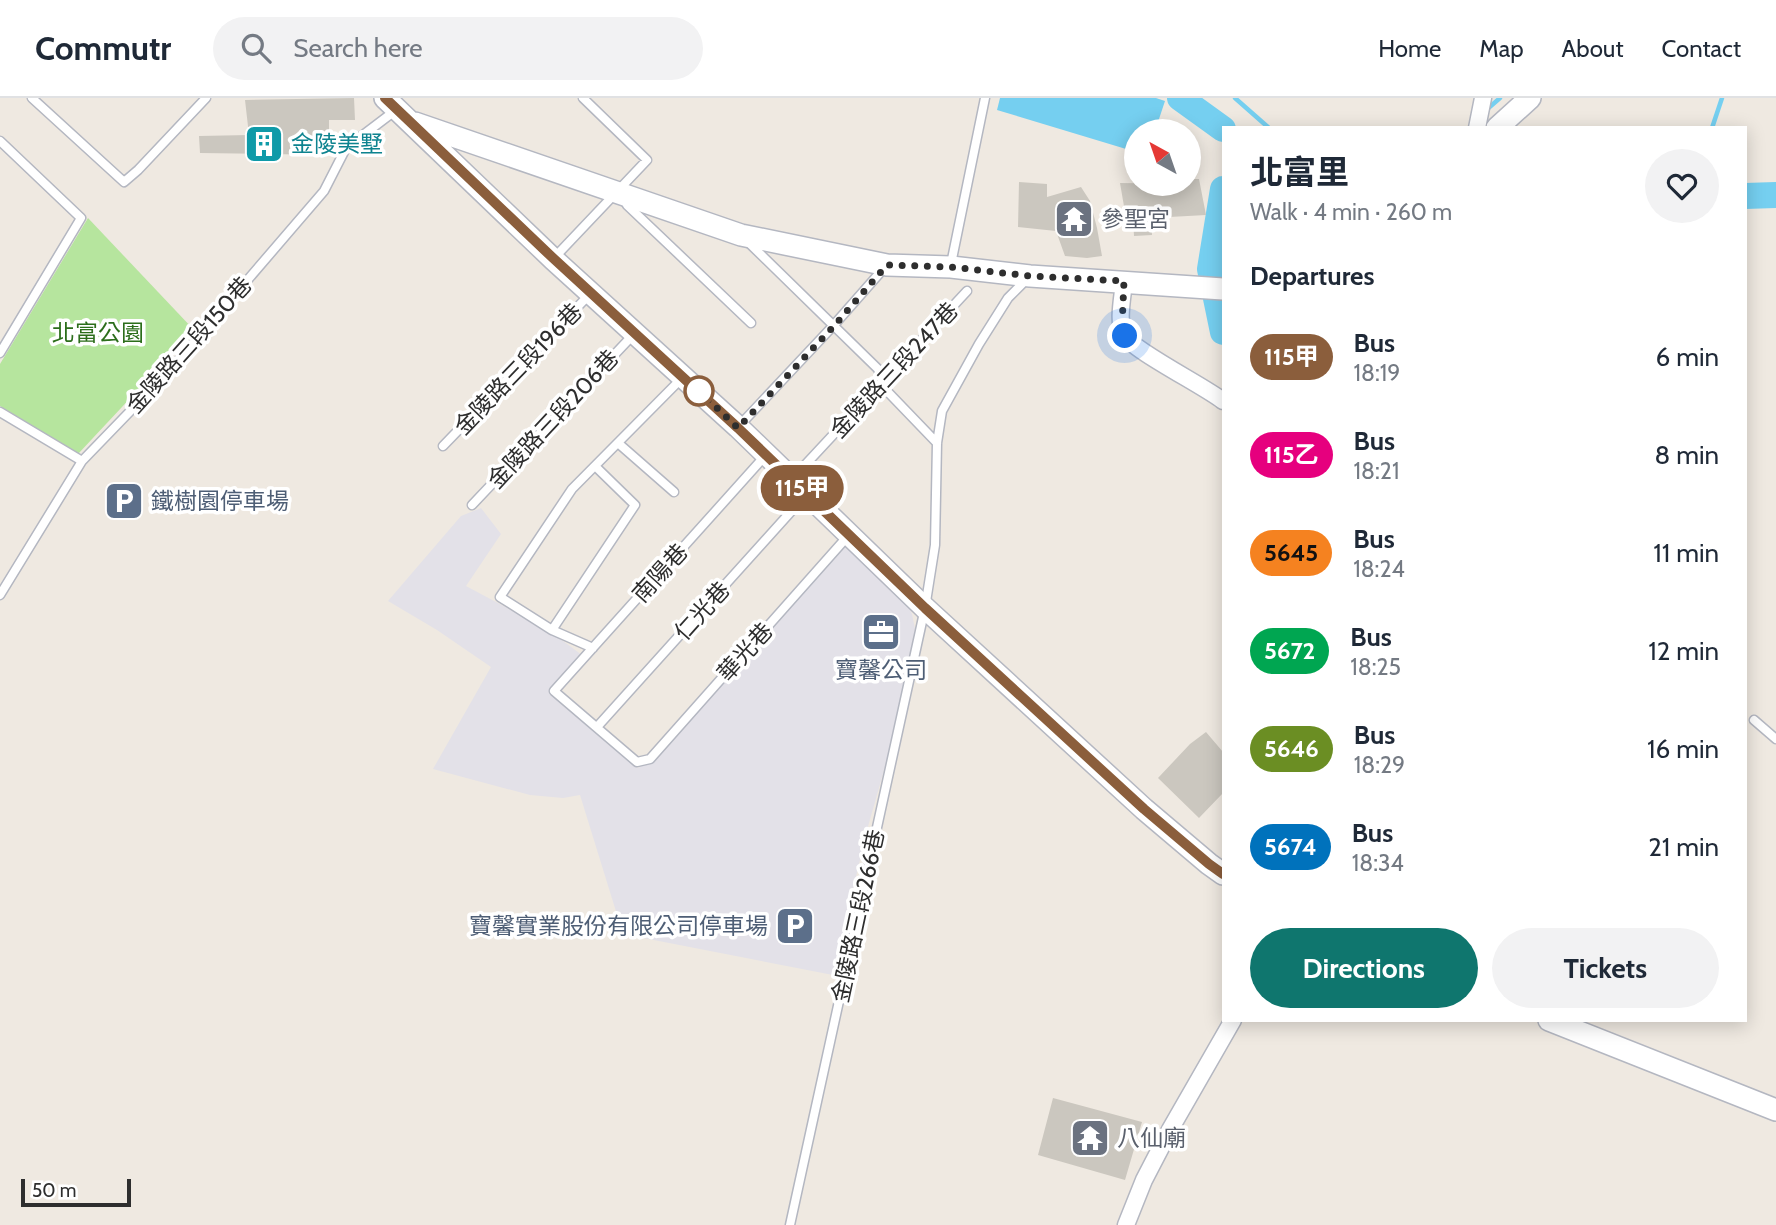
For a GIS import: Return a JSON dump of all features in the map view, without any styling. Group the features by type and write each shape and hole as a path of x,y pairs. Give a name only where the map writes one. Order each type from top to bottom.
{"main road":[{"path":"1499,126 1530,98"},
{"path":"396,109 619,193 741,235 887,265 951,267 1030,276 1222,289"},
{"path":"396,109 800,486 925,608 1144,809 1216,869"},
{"path":"1554,1022 1776,1110"}],"street":[{"path":"1476,126 1483,98"},
{"path":"1124,281 1122,327 1130,343 1222,400"},
{"path":"1126,1225 1144,1180 1171,1128 1232,1022"}],"lane":[{"path":"32,98 124,181 138,170 206,98"},
{"path":"553,258 619,193 647,160 583,98"},
{"path":"951,267 985,98"},
{"name":"金陵路三段150巷","path":"0,595 82,461 171,369 324,191 346,148 396,109"},
{"path":"0,141 81,218 0,353"},
{"path":"619,193 626,205 751,323"},
{"path":"741,235 878,369 885,388 937,443"},
{"path":"738,428 887,265"},
{"name":"金陵路三段266巷","path":"790,1225 925,608 935,545 937,443 942,411 1008,298 1030,276"},
{"name":"金陵路三段247巷","path":"800,486 883,381 967,291"},
{"name":"金陵路三段196巷","path":"443,446 592,292"},
{"name":"金陵路三段206巷","path":"472,505 635,333"},
{"path":"593,648 552,630 500,597 572,489 684,377"},
{"path":"0,412 82,461"},
{"path":"618,443 674,492"},
{"name":"南陽巷","path":"597,727 554,691 766,455"},
{"path":"552,630 635,505 595,466"},
{"name":"仁光巷","path":"597,727 800,486"},
{"name":"華光巷","path":"597,727 637,762 650,759 849,534"},
{"path":"1755,720 1776,740"}],"shaded area":[{"path":"481,508 501,534 466,586 548,630 582,655 549,690 638,768 847,541 905,600 915,629 888,756 867,830 833,975 623,934 580,795 563,798 530,795 433,769 491,667 388,601 461,516"}],"green space":[{"name":"北富公園","path":"88,218 194,330 78,454 0,406 0,364"}],"water":[{"path":"1000,98 1156,98 1165,101 1159,119 1124,119 1124,148 997,110"}],"building":[{"path":"354,98 355,120 329,120 329,155 200,153 199,136 249,135 245,100"},
{"name":"參聖宮","path":"1019,182 1047,184 1047,197 1081,187 1090,201 1102,256 1065,256 1056,231 1018,227"},
{"path":"1120,183 1124,183 1124,196 1201,196 1201,189 1206,215 1151,218 1152,235 1134,236 1133,218 1126,218"},
{"path":"1206,732 1222,751 1222,794 1199,818 1158,778 1190,744"},
{"name":"八仙廟","path":"1053,1098 1142,1122 1125,1180 1038,1155"}],"waterway":[{"path":"1180,98 1222,128"},
{"path":"1235,98 1267,126"},
{"path":"1485,111 1500,98"},
{"path":"1713,126 1722,98"},
{"path":"1222,195 1210,269 1222,327"},
{"path":"1747,196 1776,195"}],"bus line":[{"name":"115甲","path":"385,98 792,479 925,608 1144,809 1222,873"}],"place":[{"name":"金陵美墅","path":"264,144"},
{"name":"參聖宮","path":"1074,219"},
{"name":"鐵樹園停車場","path":"124,501"},
{"name":"寶馨公司","path":"881,632"},
{"name":"寶馨實業股份有限公司停車場","path":"795,926"},
{"name":"八仙廟","path":"1090,1138"}],"route":[{"path":"699,391 738,428 887,265 951,267 1030,276 1124,281 1122,327 1125,336"}]}
